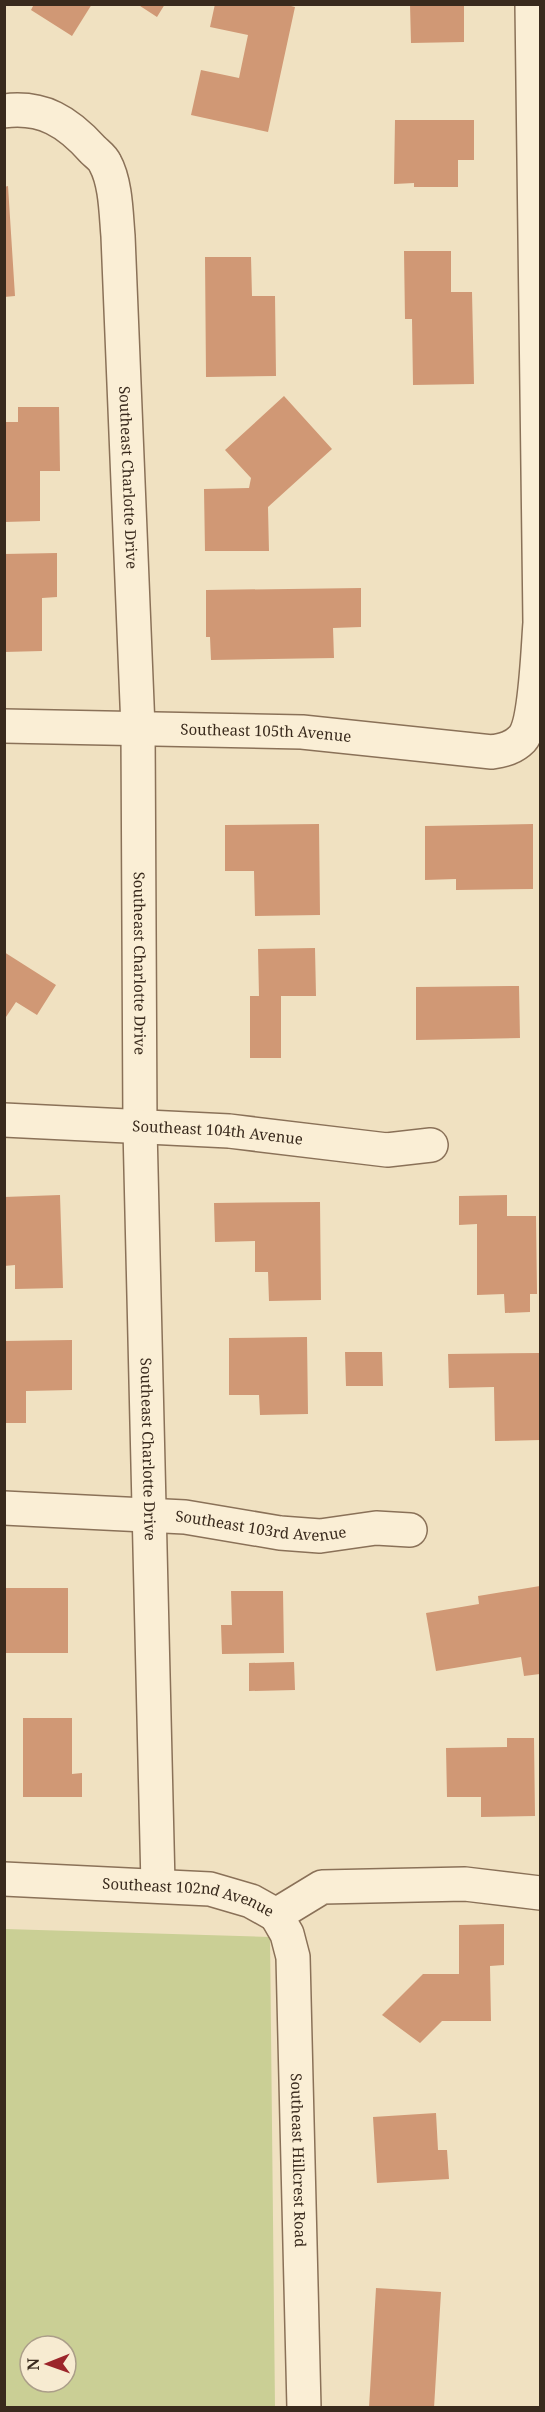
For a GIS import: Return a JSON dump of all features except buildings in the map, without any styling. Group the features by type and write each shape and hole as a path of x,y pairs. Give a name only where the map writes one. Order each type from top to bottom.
{"street":[{"name":"Southeast 105th Avenue","path":"4,726 302,732 492,752 508,750 523,738 531,715 540,623 532,4"},
{"name":"Southeast Charlotte Drive","path":"4,111 46,114 75,130 105,163 115,197 138,728 140,1128 158,1885"},
{"name":"Southeast 104th Avenue","path":"4,1120 229,1131 387,1150 431,1144"},
{"name":"Southeast 103rd Avenue","path":"4,1508 148,1514 205,1520 280,1533 320,1536 376,1528 410,1530"},
{"name":"Southeast 102nd Avenue","path":"4,1879 210,1889 251,1901 276,1915 322,1887 465,1884 540,1893"},
{"name":"Southeast Hillcrest Road","path":"276,1915 287,1934 293,1957 304,2408"}],"green space":[{"path":"5,1929 270,1937 275,2407 5,2408"}]}
